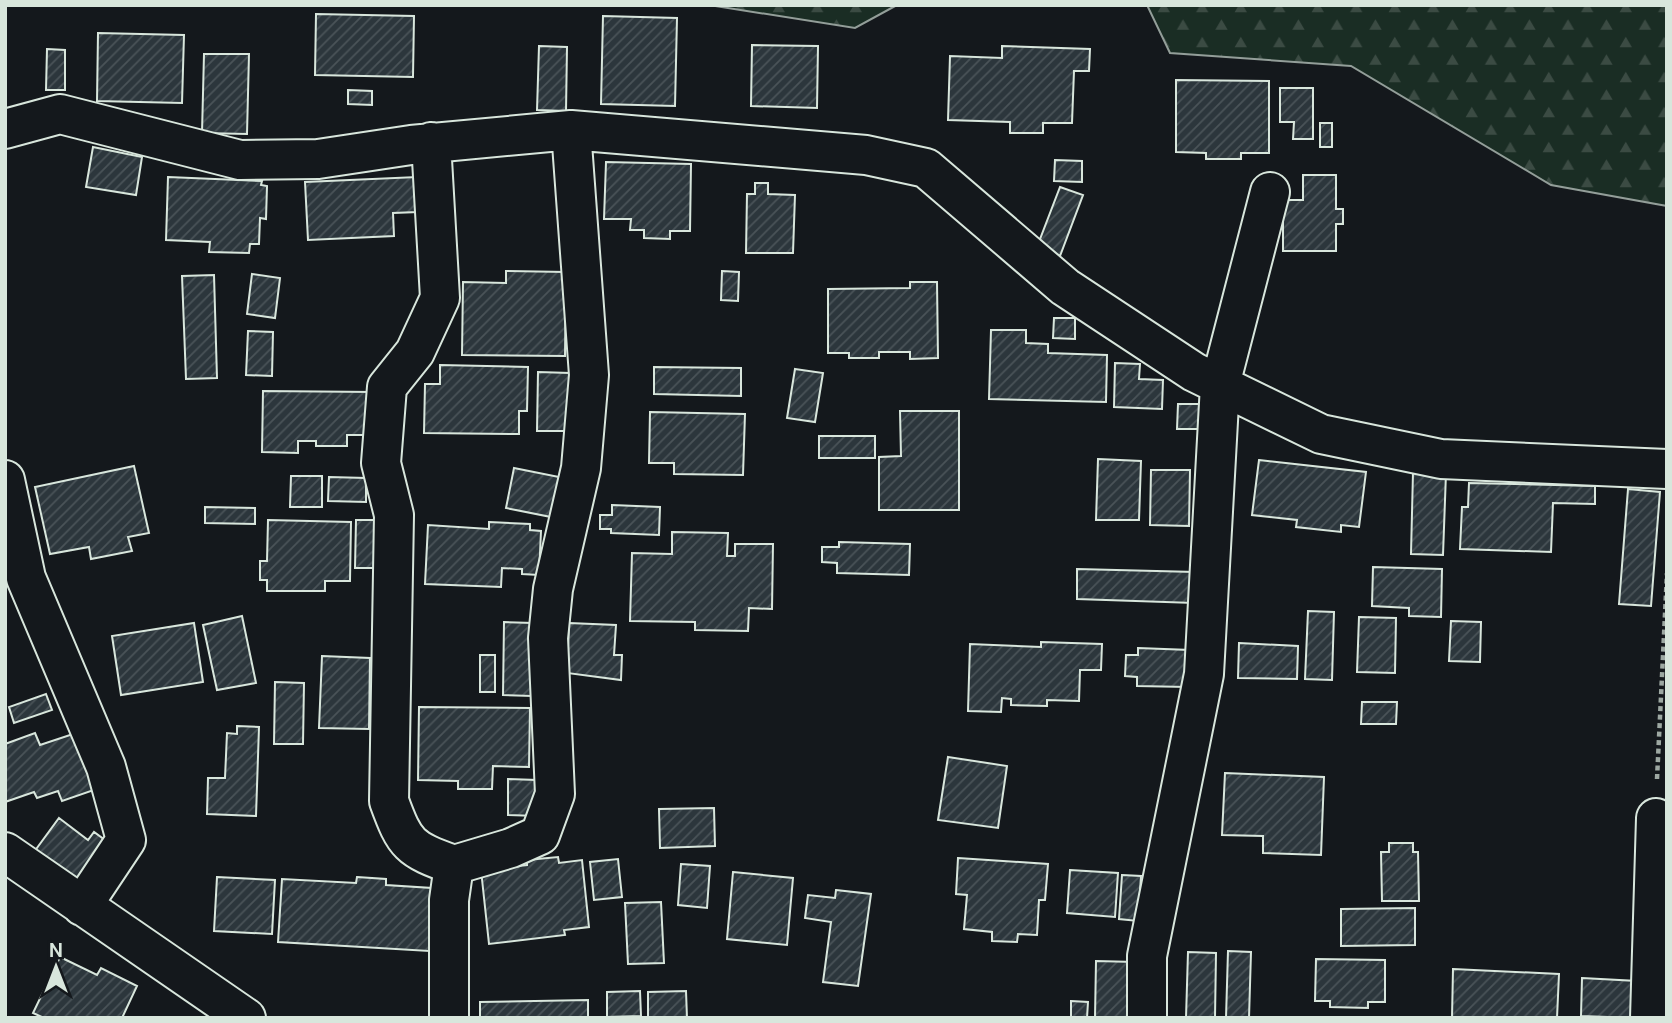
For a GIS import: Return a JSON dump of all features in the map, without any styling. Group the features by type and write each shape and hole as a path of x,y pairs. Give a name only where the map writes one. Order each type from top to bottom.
{"street":[{"path":"5,129 60,114 240,160 318,159 431,142 571,130 866,155 926,168 1065,287 1194,372 1321,434 1441,459 1667,469"},
{"path":"431,142 440,298 415,352 387,387 381,463 394,515 389,801 401,833 419,853 454,865 511,848 540,835 555,793 548,638 553,589 581,468 589,375 571,130"},
{"path":"1147,1018 1147,956 1204,674 1220,385 1270,192"},
{"path":"5,480 26,578 106,767 126,840 82,906"},
{"path":"1650,1018 1656,818"},
{"path":"5,852 246,1018"},
{"path":"449,1018 449,900 454,865"}],"path":[{"path":"1656,818 1667,573"}],"green space":[{"path":"709,5 897,5 855,28"},
{"path":"1147,5 1667,5 1667,206 1551,185 1351,66 1170,53"}],"building":[{"path":"316,14 414,16 413,77 315,75"},
{"path":"603,16 677,18 675,106 601,104"},
{"path":"98,33 184,35 182,103 97,101"},
{"path":"752,45 818,46 817,108 751,106"},
{"path":"539,46 567,47 566,111 537,110"},
{"path":"1002,46 1090,49 1089,71 1074,71 1072,123 1043,123 1043,133 1010,133 1010,122 948,120 950,56 1002,58"},
{"path":"47,49 65,50 65,90 46,90"},
{"path":"204,54 249,54 247,134 202,133"},
{"path":"1176,80 1269,81 1269,153 1241,153 1241,159 1206,159 1206,153 1176,152"},
{"path":"1280,88 1313,88 1313,139 1293,139 1294,122 1280,122"},
{"path":"348,90 372,91 372,105 348,104"},
{"path":"1320,123 1332,123 1332,147 1320,147"},
{"path":"93,147 142,157 136,195 86,187"},
{"path":"1055,160 1082,161 1082,182 1054,181"},
{"path":"606,162 691,164 690,231 670,231 670,239 644,238 644,230 630,230 631,219 604,219"},
{"path":"1303,175 1336,175 1336,209 1343,209 1343,224 1336,224 1336,251 1283,251 1283,200 1303,200"},
{"path":"168,177 262,181 261,185 267,186 266,219 260,218 259,244 250,244 249,253 209,252 210,242 166,240"},
{"path":"417,177 418,212 393,213 394,236 308,240 305,182"},
{"path":"755,183 768,183 768,194 795,195 793,253 746,253 747,194 755,194"},
{"path":"1060,187 1083,195 1060,256 1037,247"},
{"path":"506,271 566,272 565,356 462,355 463,282 506,283"},
{"path":"722,271 739,272 738,301 721,300"},
{"path":"252,274 280,278 275,318 247,314"},
{"path":"214,275 217,378 186,379 182,276"},
{"path":"910,282 937,282 938,358 910,359 910,352 879,352 879,358 849,358 849,353 828,353 828,289 910,288"},
{"path":"1054,318 1075,318 1075,339 1053,338"},
{"path":"991,330 1026,330 1026,343 1048,344 1048,353 1107,355 1106,402 989,399"},
{"path":"248,331 273,332 272,376 246,375"},
{"path":"1115,363 1140,364 1139,379 1163,380 1162,409 1114,407"},
{"path":"440,365 528,367 527,411 519,411 519,434 424,433 425,384 440,384"},
{"path":"654,367 741,368 741,396 654,394"},
{"path":"795,369 823,373 815,422 787,418"},
{"path":"538,372 570,373 569,431 537,431"},
{"path":"263,391 374,392 373,435 347,435 347,446 316,446 316,441 298,441 298,453 262,452"},
{"path":"1178,404 1202,404 1202,429 1177,429"},
{"path":"900,411 959,411 959,510 879,510 879,457 901,456"},
{"path":"650,412 745,414 743,475 674,474 674,463 649,463"},
{"path":"819,436 875,436 875,458 819,458"},
{"path":"1098,459 1141,461 1139,520 1096,520"},
{"path":"1259,460 1366,472 1359,527 1341,525 1341,532 1296,527 1297,520 1252,515"},
{"path":"134,466 149,533 128,537 132,551 91,559 89,547 50,554 35,487"},
{"path":"514,468 564,478 556,518 506,508"},
{"path":"1151,470 1190,470 1189,526 1150,525"},
{"path":"1413,472 1446,473 1443,555 1411,554"},
{"path":"291,476 322,476 322,507 290,507"},
{"path":"329,477 366,478 366,502 328,501"},
{"path":"1469,483 1595,486 1595,504 1553,503 1551,552 1460,549 1462,507 1468,507"},
{"path":"1628,489 1660,492 1651,606 1619,604"},
{"path":"612,505 660,507 659,535 611,533 611,529 600,529 600,515 612,515"},
{"path":"205,507 255,508 255,524 205,523"},
{"path":"268,520 351,522 350,581 325,581 325,591 267,591 267,580 260,580 260,561 267,561"},
{"path":"356,520 381,520 380,568 355,568"},
{"path":"489,522 530,524 530,530 541,531 539,575 522,574 522,569 502,568 501,587 425,584 428,525 489,529"},
{"path":"672,532 728,533 727,556 735,556 735,544 773,544 772,609 749,608 748,631 695,630 695,622 630,621 632,553 672,554"},
{"path":"839,542 910,544 909,575 837,573 837,563 822,562 822,547 839,547"},
{"path":"1373,567 1442,569 1441,617 1409,616 1409,608 1372,606"},
{"path":"1077,569 1195,572 1194,603 1077,599"},
{"path":"1308,611 1334,612 1332,680 1305,679"},
{"path":"242,616 256,683 217,690 203,625"},
{"path":"1359,617 1396,618 1395,673 1357,672"},
{"path":"1451,621 1481,622 1480,662 1449,661"},
{"path":"504,622 533,623 532,696 503,695"},
{"path":"194,623 203,682 121,695 112,636"},
{"path":"569,623 616,625 614,655 622,655 621,680 567,673"},
{"path":"1041,642 1102,644 1101,670 1080,670 1079,701 1047,700 1047,706 1011,705 1011,699 1002,698 1001,712 968,711 970,644 1041,647"},
{"path":"1239,643 1298,646 1297,679 1238,678"},
{"path":"1138,648 1190,650 1188,687 1137,686 1137,677 1125,676 1126,655 1138,655"},
{"path":"480,655 495,655 495,692 480,692"},
{"path":"322,656 370,658 369,729 319,728"},
{"path":"275,682 304,683 303,744 274,744"},
{"path":"46,694 52,710 14,723 9,707"},
{"path":"1362,702 1397,702 1396,724 1361,724"},
{"path":"419,707 530,708 529,767 493,766 492,789 458,789 458,781 418,780"},
{"path":"237,726 259,727 256,816 207,814 208,778 225,778 227,733 237,734"},
{"path":"35,733 40,745 73,734 94,790 62,801 58,791 37,798 34,792 5,802 5,744"},
{"path":"948,757 1007,766 998,828 938,820"},
{"path":"1225,773 1324,777 1321,855 1263,853 1263,836 1222,835"},
{"path":"508,779 537,780 537,816 508,815"},
{"path":"714,808 715,846 660,848 659,809"},
{"path":"59,818 88,840 94,832 109,843 78,885 34,852"},
{"path":"1389,843 1413,843 1413,852 1418,852 1419,901 1382,901 1381,852 1389,852"},
{"path":"558,857 559,863 582,860 589,927 564,930 565,935 489,944 481,870 527,865 527,860"},
{"path":"958,858 1048,864 1045,900 1039,900 1037,935 1018,934 1017,942 992,941 992,932 964,929 967,895 956,894"},
{"path":"618,859 622,897 594,900 590,862"},
{"path":"681,864 710,866 707,908 678,905"},
{"path":"1070,870 1118,873 1115,917 1067,913"},
{"path":"733,872 793,878 787,945 727,939"},
{"path":"1122,875 1141,876 1138,921 1119,919"},
{"path":"217,877 275,880 272,934 214,931"},
{"path":"357,877 386,879 386,885 432,888 429,951 278,942 282,879 356,883"},
{"path":"836,890 871,894 858,986 823,982 831,922 805,918 808,895 835,898"},
{"path":"661,902 664,963 628,964 625,903"},
{"path":"1415,908 1415,945 1341,946 1341,909"},
{"path":"1228,951 1251,952 1249,1018 1226,1018"},
{"path":"1188,952 1216,953 1215,1018 1186,1018"},
{"path":"60,957 97,975 101,968 137,986 122,1018 44,1018 33,1013"},
{"path":"1316,959 1385,960 1385,1002 1368,1002 1368,1008 1330,1007 1330,1001 1315,1001"},
{"path":"1096,961 1135,962 1134,1018 1095,1018"},
{"path":"1453,969 1559,974 1557,1018 1452,1018"},
{"path":"1582,978 1637,981 1635,1018 1581,1016"},
{"path":"640,991 641,1016 607,1017 607,992"},
{"path":"686,991 687,1018 648,1018 648,992"},
{"path":"588,1000 588,1018 480,1018 480,1002"},
{"path":"1071,1001 1088,1002 1087,1018 1071,1018"}]}
